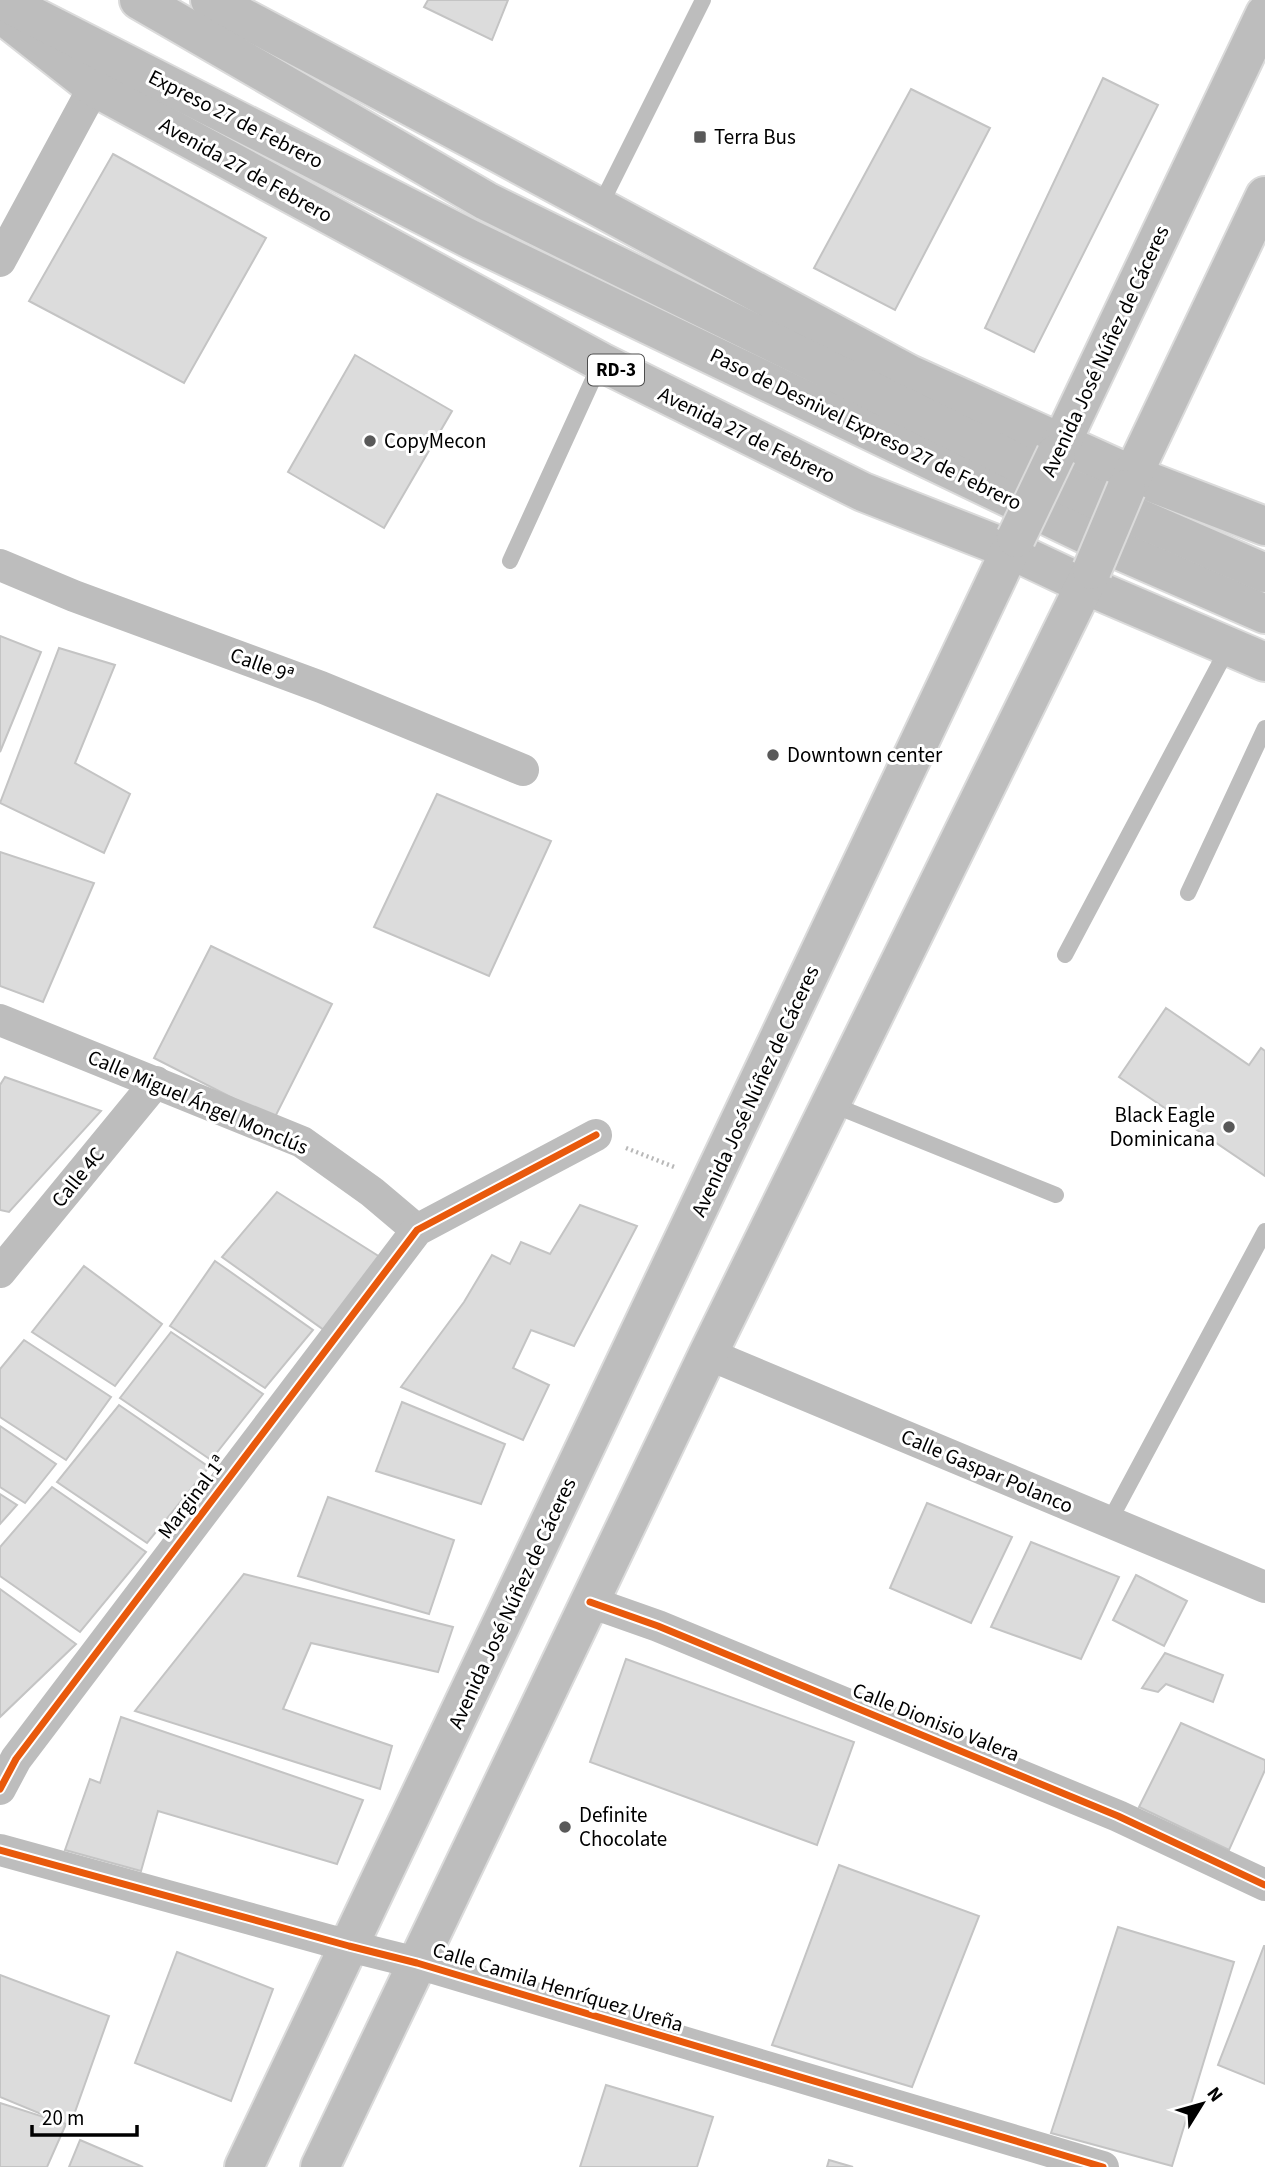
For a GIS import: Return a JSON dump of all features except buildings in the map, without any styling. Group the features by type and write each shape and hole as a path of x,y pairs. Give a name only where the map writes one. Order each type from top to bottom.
{"main road":[{"name":"Expreso 27 de Febrero","path":"1,0 470,239"},
{"name":"Paso de Desnivel Expreso 27 de Febrero","path":"139,0 486,201 1065,486 1265,573"},
{"path":"210,0 909,374 1058,449 1129,482 1265,526"},
{"name":"Avenida 27 de Febrero","path":"0,13 94,87 601,362 863,492 1014,544 1265,662"},
{"name":"Avenida José Núñez de Cáceres","path":"244,2167 1265,14"},
{"path":"320,2167 708,1354 1089,577 1129,482 1265,196"},
{"name":"Paso de Desnivel Expreso 27 de Febrero","path":"470,239 1118,550 1265,614"}],"street":[{"path":"0,261 94,87"},
{"name":"Calle 9ª","path":"0,565 74,596 321,687 523,770"},
{"name":"Calle Miguel Ángel Monclús","path":"0,1020 302,1142 372,1192 417,1230"},
{"name":"Calle 4C","path":"0,1272 156,1082"},
{"path":"417,1230 596,1135"},
{"name":"Marginal 1ª","path":"0,1788 16,1759 417,1230"},
{"name":"Calle Gaspar Polanco","path":"708,1354 1265,1587"},
{"name":"Calle Dionisio Valera","path":"590,1602 658,1626 1106,1811 1265,1885"},
{"name":"Calle Camila Henríquez Ureña","path":"0,1850 417,1963 1103,2167"}],"lane":[{"path":"599,208 703,0"},
{"path":"510,561 601,362"},
{"path":"1065,955 1229,646"},
{"path":"1188,893 1265,728"},
{"path":"831,1104 1056,1195"},
{"path":"1109,1522 1265,1231"}],"path":[{"path":"596,1135 711,1182"}],"cycle path":[{"path":"0,1789 16,1759 417,1230 596,1135"},
{"path":"590,1602 658,1626 1118,1816 1265,1885"},
{"path":"0,1850 417,1963 1103,2167"}],"place":[{"name":"Terra Bus","path":"700,137"},
{"name":"CopyMecon","path":"370,441"},
{"name":"Downtown center","path":"773,755"},
{"name":"Black Eagle Dominicana","path":"1229,1127"},
{"name":"Definite Chocolate","path":"565,1827"}]}
